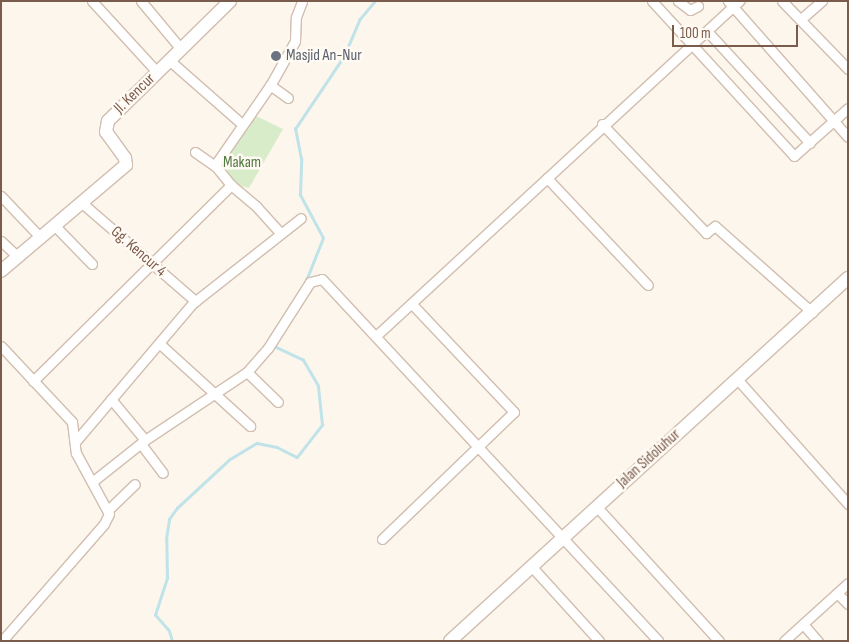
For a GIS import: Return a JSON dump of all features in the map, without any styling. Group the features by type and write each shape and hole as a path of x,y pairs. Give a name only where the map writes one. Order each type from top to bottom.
{"main road":[{"name":"Jl. Kencur","path":"1,271 126,165 125,158 106,132 108,121 230,1"},
{"name":"Jalan Sidoluhur","path":"450,641 848,278"}],"street":[{"path":"92,1 157,72"},
{"path":"141,1 181,49"},
{"path":"215,166 270,85 296,38 296,17 302,1"},
{"path":"652,1 794,156 848,108"},
{"path":"678,1 690,10 698,6"},
{"path":"782,1 848,70"},
{"path":"800,19 822,1"},
{"path":"377,335 547,178 602,124 707,31 733,3 848,137"},
{"path":"707,31 810,143"},
{"path":"169,60 243,125"},
{"path":"270,85 288,98"},
{"path":"602,124 706,233 715,226 812,312"},
{"path":"195,152 215,166 231,185 256,206 280,233"},
{"path":"547,178 648,285"},
{"path":"33,381 150,262 231,185"},
{"path":"1,196 41,238"},
{"name":"Gg. Kencur 4","path":"82,203 195,301"},
{"path":"75,442 195,301 301,218"},
{"path":"55,226 91,264"},
{"path":"1,241 18,256"},
{"path":"92,482 143,442 247,372 271,345 310,282 316,278 325,280 564,536 658,641"},
{"path":"382,539 480,448 514,412 412,304"},
{"path":"160,344 250,426"},
{"path":"1,346 72,422 76,453 108,510"},
{"path":"247,372 278,402"},
{"path":"738,380 848,504"},
{"path":"111,399 163,473"},
{"path":"2,641 104,524 108,510 135,484"},
{"path":"597,507 719,641"},
{"path":"532,567 599,641"},
{"path":"784,641 848,583"},
{"path":"837,593 848,604"},
{"path":"803,624 818,641"}],"green space":[{"name":"Makam","path":"254,115 283,129 249,188 235,184 217,164"}],"waterway":[{"path":"305,283 323,238 300,195 301,159 295,129 344,56 359,20 375,1"},
{"path":"270,337 282,319"},
{"path":"172,641 169,631 155,615 167,578 166,539 169,519 177,508 230,459 257,443 277,447 297,457 322,425 318,386 303,360 273,346"}],"place":[{"name":"Masjid An-Nur","path":"276,56"}]}
